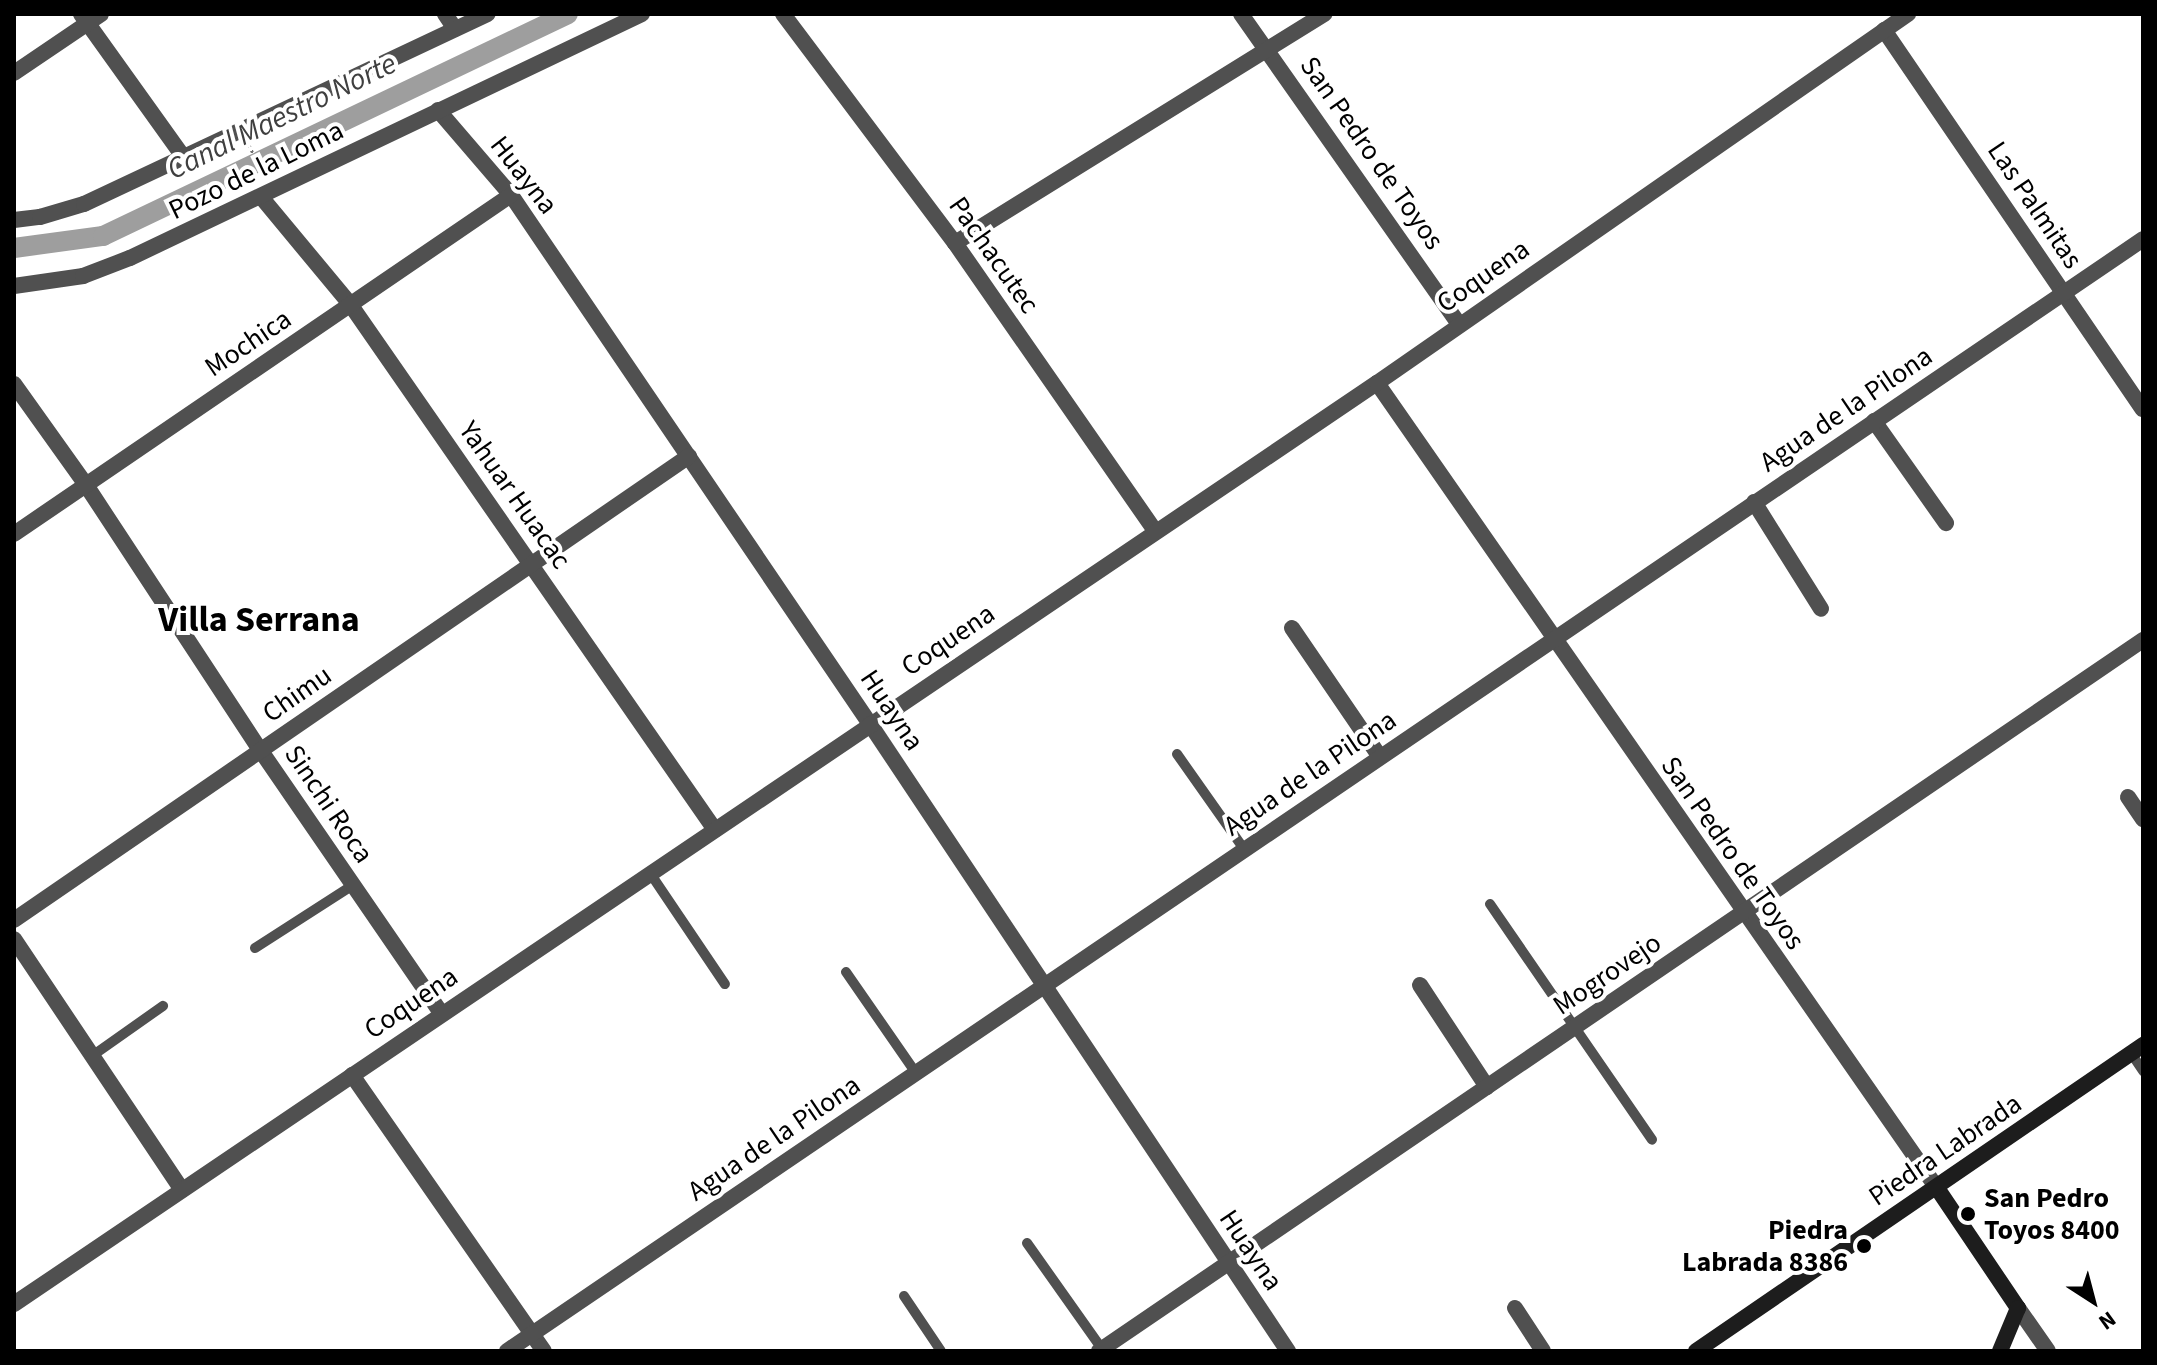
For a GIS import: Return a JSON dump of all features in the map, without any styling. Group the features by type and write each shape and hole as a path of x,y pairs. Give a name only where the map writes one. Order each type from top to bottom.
{"main road":[{"name":"Piedra Labrada","path":"1696,1351 2137,1049"},
{"name":"San Pedro de Toyos","path":"1937,1188 2018,1308"},
{"path":"2000,1351 2018,1308"}],"street":[{"path":"445,14 455,29"},
{"name":"Pozo de la Loma","path":"14,220 40,217 84,204 487,14"},
{"name":"Pozo de la Loma","path":"14,286 83,276 642,14"},
{"name":"Pachacutec","path":"783,14 955,243 1155,531"},
{"name":"San Pedro de Toyos","path":"1241,14 1459,324"},
{"path":"955,243 1325,14"},
{"name":"Coquena","path":"14,1304 1377,383 1908,14"},
{"path":"14,73 90,17 184,158"},
{"name":"Las Palmitas","path":"1884,30 2143,409"},
{"name":"Huayna","path":"438,110 511,195 870,724 1288,1351"},
{"name":"Yahuar Huacac","path":"264,190 350,304 715,830"},
{"name":"Mochica","path":"14,534 511,195"},
{"name":"Agua de la Pilona","path":"507,1351 2143,239"},
{"name":"San Pedro de Toyos","path":"1377,383 1742,913 1937,1188"},
{"name":"Sinchi Roca","path":"14,384 86,485 261,751 442,1014"},
{"path":"1874,421 1946,523"},
{"name":"Chimu","path":"14,920 689,456"},
{"path":"1754,502 1821,609"},
{"path":"1292,628 1380,757"},
{"name":"Mogrovejo","path":"1101,1350 2143,640"},
{"path":"2128,797 2143,819"},
{"path":"14,939 182,1190"},
{"path":"1420,985 1487,1087"},
{"path":"352,1075 544,1351"},
{"path":"1515,1308 1543,1351"},
{"name":"San Pedro de Toyos","path":"2018,1308 2048,1351"}],"lane":[{"path":"1177,754 1244,849"},
{"path":"650,873 725,984"},
{"path":"255,948 353,885"},
{"path":"1490,904 1652,1140"},
{"path":"846,972 916,1073"},
{"path":"92,1056 163,1006"},
{"path":"2137,1049 2143,1071"},
{"path":"1027,1243 1101,1350"},
{"path":"904,1296 941,1351"}],"path":[{"path":"249,145 264,190"}],"waterway":[{"name":"Canal Maestro Norte","path":"14,248 103,236 568,14"}],"place":[{"name":"San Pedro Toyos 8400","path":"1968,1214"},
{"name":"Piedra Labrada 8386","path":"1864,1246"}],"district":[{"name":"Villa Serrana","path":"259,620"}]}
